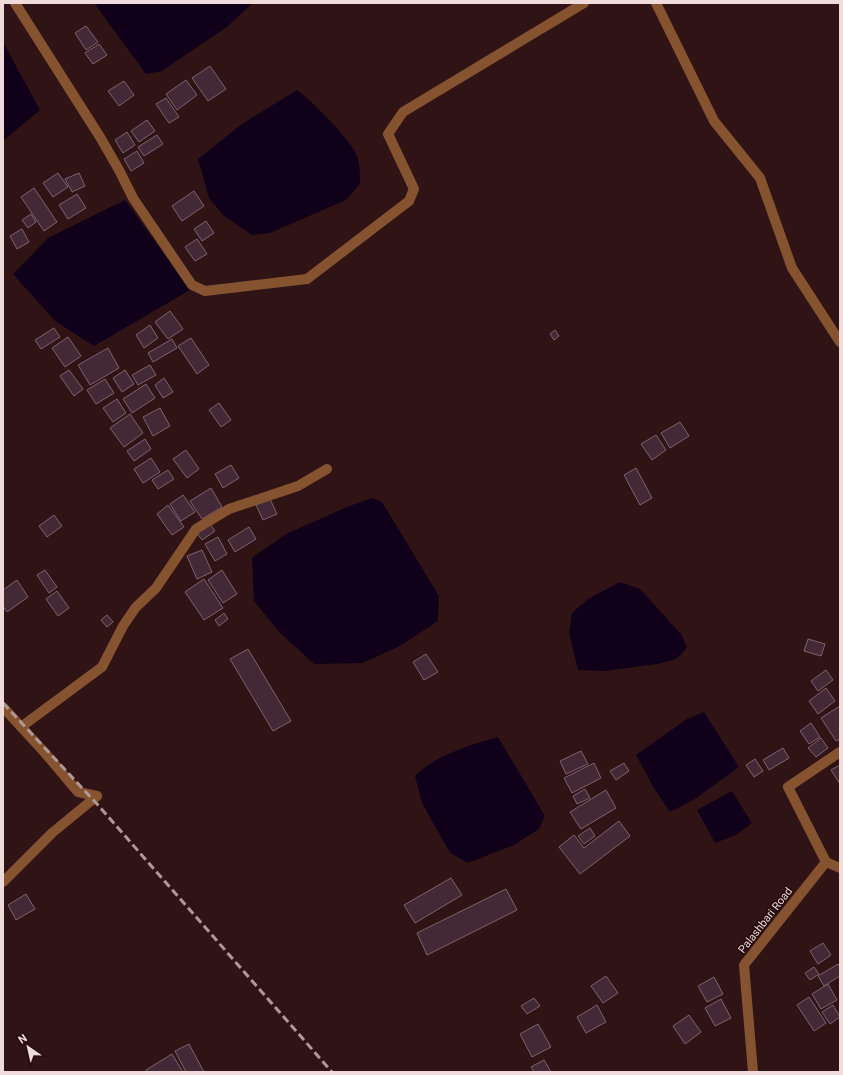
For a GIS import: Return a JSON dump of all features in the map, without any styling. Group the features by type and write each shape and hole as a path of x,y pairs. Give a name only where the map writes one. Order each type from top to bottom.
{"street":[{"path":"15,3 100,137 133,198 192,285 205,291 307,279 409,201 414,189 388,134 403,112 584,3"},
{"path":"656,3 714,121 760,178 792,268 840,342"},
{"path":"21,727 102,667 123,626 136,607 156,588 196,529 229,509 298,486 327,469"},
{"path":"3,707 46,752 78,792 97,796 52,833 3,882"},
{"path":"840,752 788,788 826,862 840,868"},
{"name":"Palashbari Road","path":"752,1072 744,965 826,862"}],"shaded area":[{"path":"94,3 253,3 228,26 162,71 146,74"},
{"path":"3,42 40,110 3,141"},
{"path":"297,90 322,112 349,143 358,159 360,168 360,184 346,200 270,233 252,235 224,216 209,198 198,159 242,124"},
{"path":"125,200 190,290 94,346 55,321 13,274 48,238"},
{"path":"372,498 382,502 439,596 438,621 400,646 363,663 314,664 279,632 254,601 252,558 286,534 347,507"},
{"path":"620,582 640,589 681,634 687,647 681,655 673,660 657,664 605,671 578,670 569,633 572,613 588,599"},
{"path":"704,712 739,767 695,799 670,812 654,788 636,755 687,719"},
{"path":"498,737 545,816 539,829 514,845 468,863 450,853 422,803 415,776 432,762 465,747"},
{"path":"732,791 752,823 736,835 715,843 697,810"}],"building":[{"path":"86,26 98,42 86,50 75,33"},
{"path":"99,44 107,55 93,64 85,53"},
{"path":"210,66 226,89 208,101 192,78"},
{"path":"186,80 197,95 177,110 166,94"},
{"path":"124,81 134,95 119,106 108,91"},
{"path":"166,98 179,117 169,123 156,104"},
{"path":"147,120 155,131 139,142 131,131"},
{"path":"127,132 135,145 123,153 115,140"},
{"path":"157,135 163,144 144,156 138,147"},
{"path":"137,151 144,163 131,171 124,159"},
{"path":"58,173 68,187 53,197 43,183"},
{"path":"79,173 85,186 72,192 65,179"},
{"path":"34,188 57,222 44,231 21,197"},
{"path":"194,191 204,206 182,221 172,206"},
{"path":"77,194 86,208 68,219 59,205"},
{"path":"31,214 36,222 28,228 22,220"},
{"path":"206,221 214,233 202,241 194,229"},
{"path":"22,229 29,242 17,249 10,236"},
{"path":"197,239 207,254 195,261 185,247"},
{"path":"170,311 183,329 168,339 155,322"},
{"path":"150,325 158,338 144,348 136,335"},
{"path":"54,328 60,337 41,349 35,340"},
{"path":"555,330 559,336 554,340 550,334"},
{"path":"68,337 81,356 65,367 52,348"},
{"path":"191,338 209,365 197,374 178,346"},
{"path":"172,339 177,348 153,362 148,353"},
{"path":"108,348 119,368 90,385 78,365"},
{"path":"150,365 156,375 138,385 132,375"},
{"path":"69,370 83,389 74,396 60,376"},
{"path":"125,370 134,384 122,392 113,378"},
{"path":"164,378 173,392 163,398 155,385"},
{"path":"105,379 114,393 96,404 87,390"},
{"path":"146,384 155,398 132,413 123,399"},
{"path":"117,399 126,413 113,422 103,408"},
{"path":"219,403 231,420 221,427 209,410"},
{"path":"160,408 170,426 153,436 143,417"},
{"path":"130,414 143,433 124,447 110,428"},
{"path":"680,422 689,436 670,448 661,433"},
{"path":"656,435 666,450 652,460 641,444"},
{"path":"145,439 151,449 134,461 127,451"},
{"path":"186,450 199,469 187,478 173,459"},
{"path":"151,458 160,472 143,483 134,469"},
{"path":"231,465 239,478 223,488 215,474"},
{"path":"636,468 652,498 640,505 624,475"},
{"path":"168,470 174,479 158,489 152,480"},
{"path":"211,488 222,507 202,519 190,501"},
{"path":"183,495 195,512 181,521 170,504"},
{"path":"270,499 277,514 263,520 256,505"},
{"path":"168,505 184,527 172,535 157,514"},
{"path":"54,515 62,526 47,537 39,526"},
{"path":"210,524 215,531 202,540 197,533"},
{"path":"249,527 256,539 235,552 228,540"},
{"path":"218,537 227,554 215,561 205,544"},
{"path":"202,550 212,572 197,579 187,556"},
{"path":"45,570 57,587 49,593 37,575"},
{"path":"222,570 237,594 223,603 208,580"},
{"path":"204,579 223,608 204,620 185,592"},
{"path":"17,580 28,597 7,612 3,606 3,590"},
{"path":"57,591 69,608 58,616 46,599"},
{"path":"224,613 228,619 219,626 215,620"},
{"path":"107,615 113,622 107,627 101,620"},
{"path":"808,639 825,644 821,656 804,651"},
{"path":"248,649 291,721 273,731 230,659"},
{"path":"426,654 438,672 424,680 413,662"},
{"path":"826,670 833,680 818,691 811,681"},
{"path":"826,688 835,701 818,714 809,701"},
{"path":"840,706 840,739 836,741 821,718"},
{"path":"811,723 820,737 809,744 800,731"},
{"path":"821,738 828,748 816,757 808,748"},
{"path":"783,748 789,758 769,770 763,760"},
{"path":"581,751 588,764 566,774 560,761"},
{"path":"755,759 763,771 754,777 746,765"},
{"path":"594,763 601,778 572,793 564,778"},
{"path":"624,763 629,771 616,780 610,771"},
{"path":"840,765 840,784 831,770"},
{"path":"585,789 590,798 577,804 573,796"},
{"path":"606,790 616,808 581,829 570,812"},
{"path":"619,821 630,836 580,874 559,847 574,835 584,848"},
{"path":"590,828 595,836 584,844 578,836"},
{"path":"451,878 462,895 415,923 404,905"},
{"path":"506,889 517,910 427,955 417,933"},
{"path":"26,894 35,909 16,920 8,905"},
{"path":"823,943 831,955 818,964 810,951"},
{"path":"838,964 840,967 840,976 824,986 818,976"},
{"path":"814,967 819,974 810,980 805,973"},
{"path":"606,976 618,993 603,1003 591,986"},
{"path":"714,977 723,994 707,1002 698,986"},
{"path":"828,984 837,1000 821,1009 812,994"},
{"path":"809,997 826,1023 814,1031 797,1005"},
{"path":"534,998 540,1006 527,1014 521,1006"},
{"path":"721,999 731,1018 715,1026 705,1008"},
{"path":"597,1005 606,1022 586,1033 577,1017"},
{"path":"833,1005 840,1017 830,1024 822,1012"},
{"path":"689,1015 701,1032 685,1044 673,1026"},
{"path":"538,1024 551,1047 532,1057 520,1034"},
{"path":"189,1044 204,1072 186,1072 175,1051"},
{"path":"172,1054 183,1072 147,1072 146,1070"},
{"path":"544,1060 551,1072 534,1072 531,1067"}],"railway":[{"path":"3,703 97,804 332,1072"}]}
